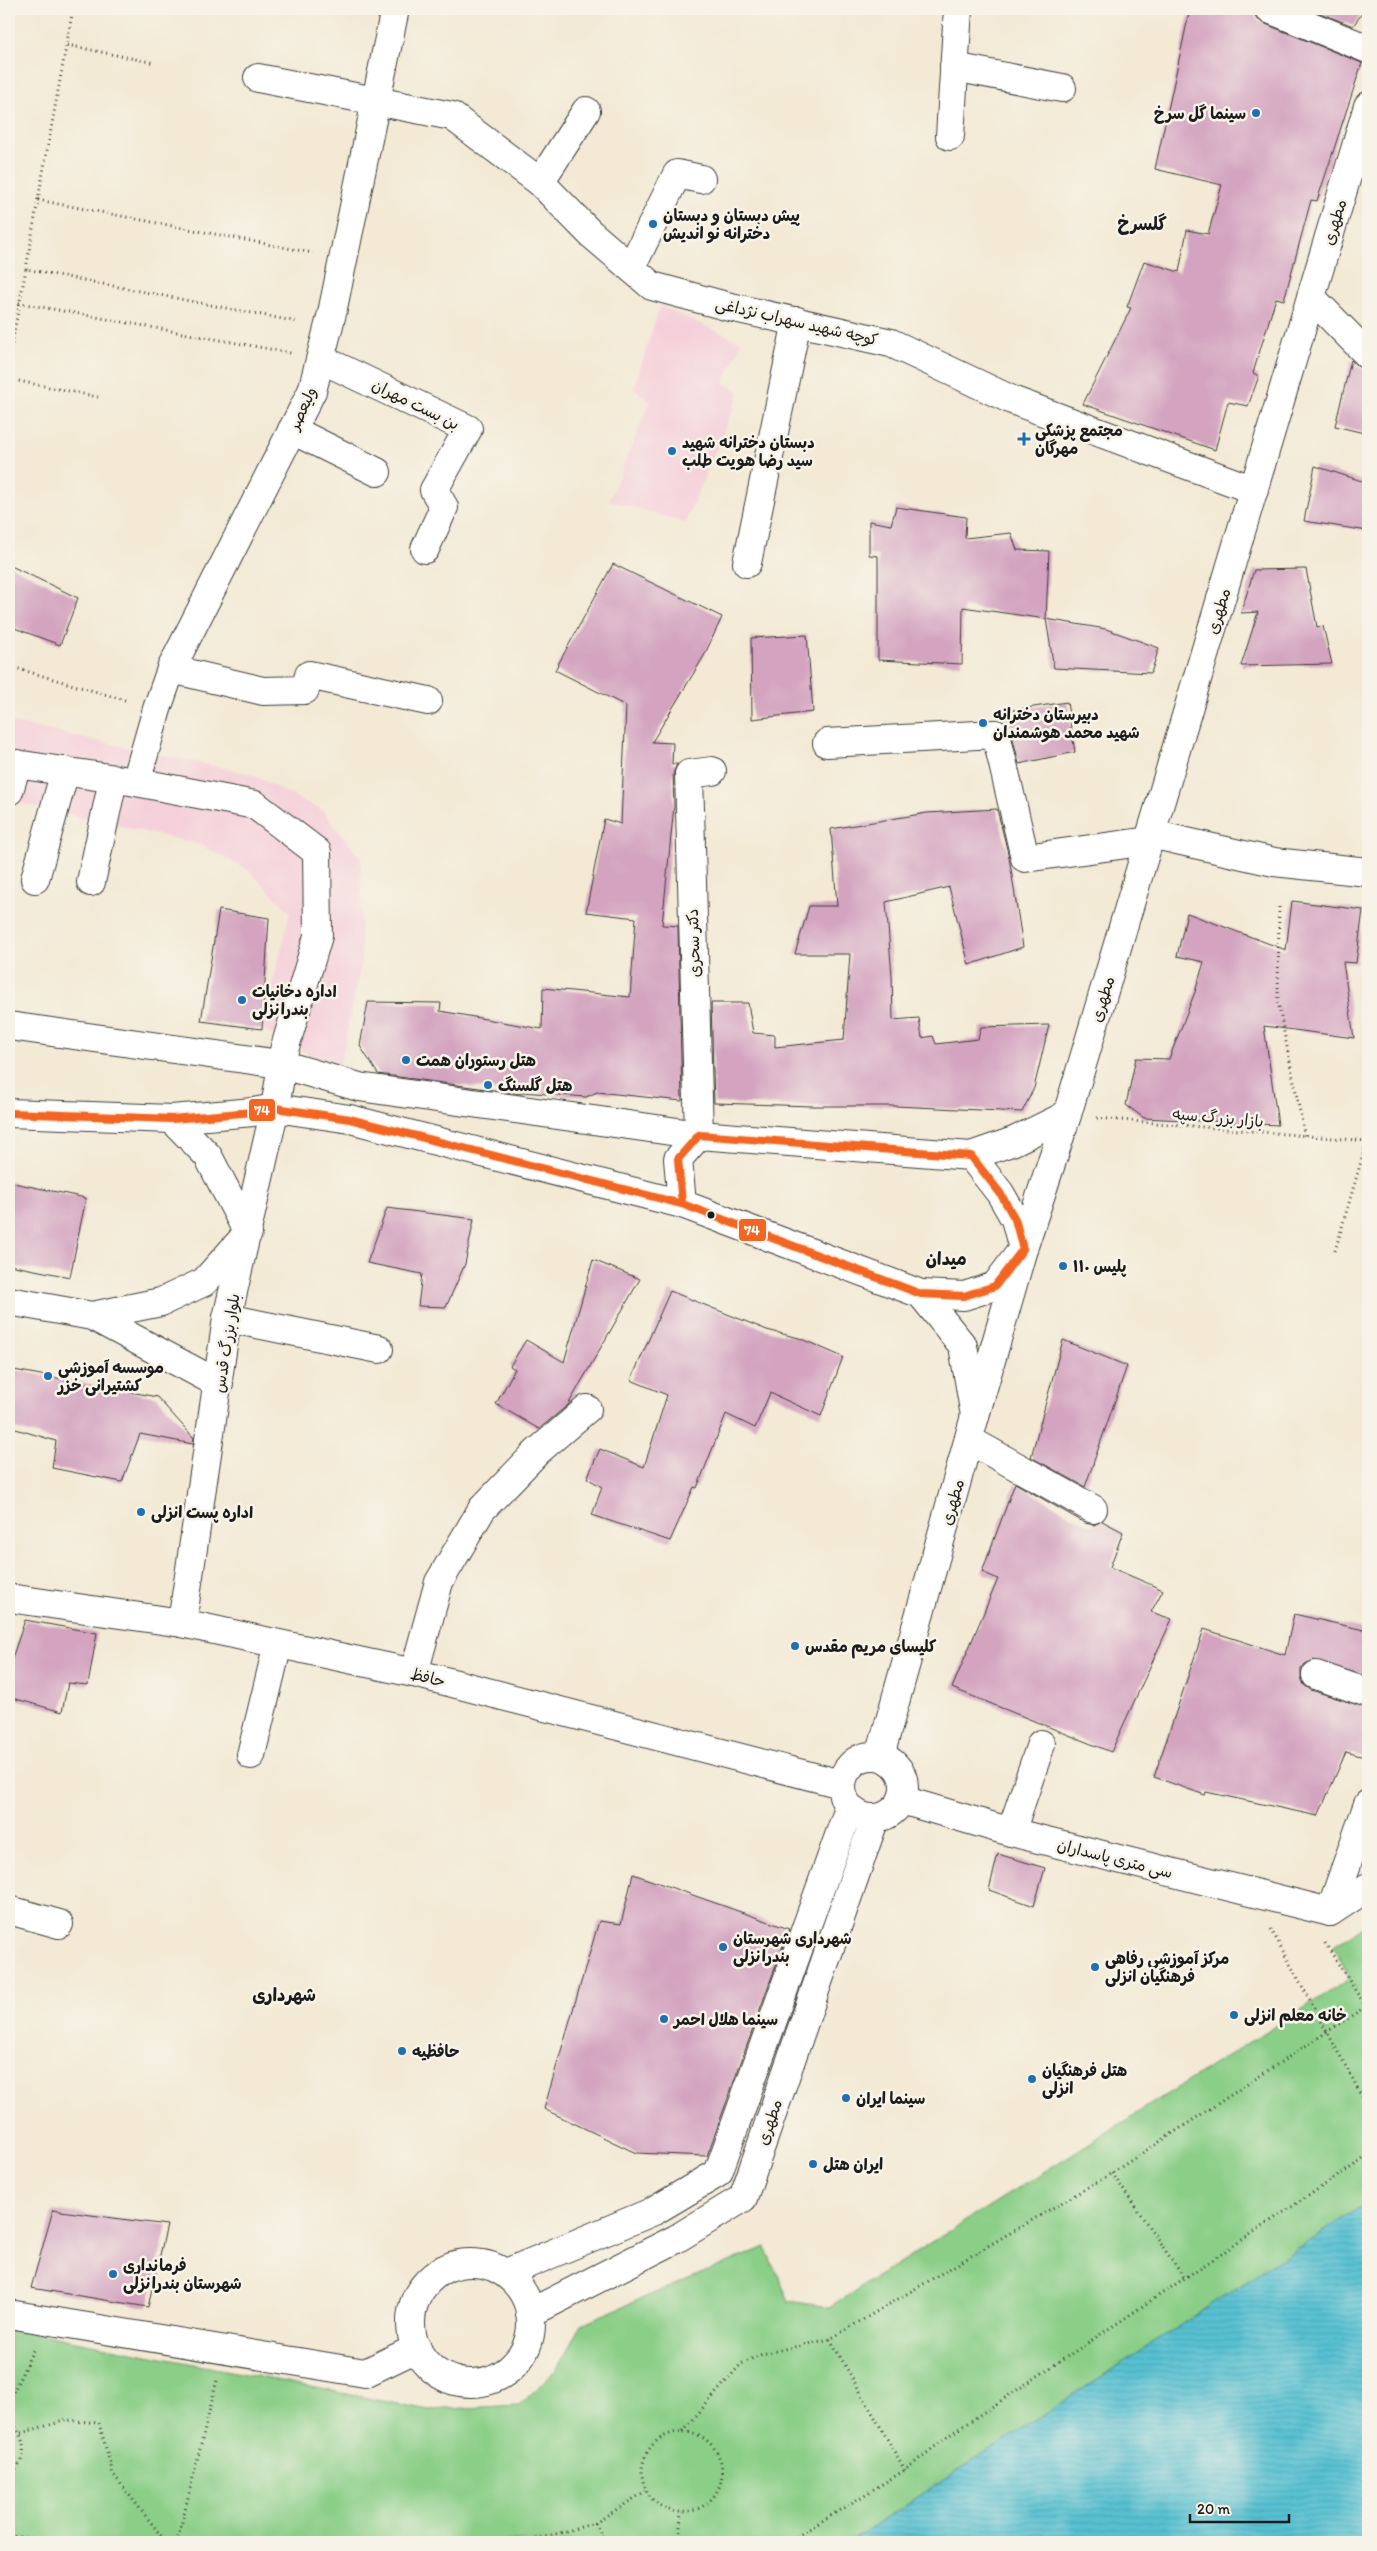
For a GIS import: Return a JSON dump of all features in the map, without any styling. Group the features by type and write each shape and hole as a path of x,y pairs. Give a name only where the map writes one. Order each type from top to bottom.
{"street":[{"name":"ولیعصر","path":"91,882 124,781 156,709 171,669 312,391 344,259 378,100 395,9"},
{"path":"950,136 958,9"},
{"path":"1269,9 1368,49"},
{"path":"954,67 1062,88"},
{"name":"کوچه شهید سهراب نژداغی","path":"258,78 452,116 540,182 590,233 652,286 891,343 1012,400 1254,490"},
{"name":"مطهری","path":"880,1756 1023,1249 1066,1115 1150,837 1368,106"},
{"path":"540,182 586,110"},
{"path":"631,268 677,174 701,179"},
{"path":"1311,297 1368,355"},
{"path":"747,563 797,321"},
{"name":"بن بست مهران","path":"321,359 468,429 434,490 444,507 425,550"},
{"path":"292,430 377,472"},
{"path":"171,669 263,691 306,690 309,675 428,701"},
{"path":"827,743 996,734 1025,858 1150,837 1274,862 1368,872"},
{"path":"9,791 13,764 124,781"},
{"path":"35,880 64,771"},
{"name":"دکتر سحری","path":"699,1135 689,774 712,771"},
{"name":"بلوار بزرگ قدس","path":"124,781 255,805 317,852 318,936 281,1065 275,1108 248,1233 227,1318 219,1384 182,1623"},
{"path":"9,1026 281,1065 359,1087 699,1135 971,1156 1014,1141 1066,1115"},
{"path":"9,1113 172,1119 253,1112 275,1108 350,1118 682,1204 921,1294 964,1296 995,1286 1023,1249 1015,1219 1000,1193 971,1156"},
{"path":"92,1316 162,1302 204,1282 248,1233 208,1156 172,1119"},
{"path":"682,1204 678,1159 699,1135"},
{"path":"921,1294 963,1346 972,1428 1093,1509"},
{"path":"9,1301 92,1316 219,1384"},
{"path":"227,1318 379,1349"},
{"path":"414,1673 439,1582 482,1509 537,1452 587,1409"},
{"name":"حافظ","path":"9,1598 182,1623 414,1673 845,1796"},
{"path":"251,1754 278,1644"},
{"path":"1316,1675 1368,1693"},
{"path":"1011,1832 1041,1744"},
{"path":"866,1756 880,1756 892,1762 901,1772 905,1786 902,1800 894,1811 884,1817 859,1816 845,1796 845,1772 854,1761 866,1756"},
{"name":"مطهری","path":"506,2274 654,2211 718,2173 845,1796"},
{"name":"سی متری پاسداران","path":"902,1800 1011,1832 1330,1912"},
{"path":"1330,1912 1368,1804"},
{"name":"مطهری","path":"530,2312 676,2239 743,2198 875,1818"},
{"path":"1330,1912 1368,1886"},
{"path":"9,1910 59,1924"},
{"path":"461,2263 492,2266 506,2274 521,2291 530,2312 528,2343 520,2357 510,2369 496,2377 481,2382 465,2383 443,2376 425,2361 417,2348 412,2333 415,2302 422,2288 433,2276 446,2268 461,2263"},
{"path":"9,2314 365,2373 417,2348"}],"path":[{"path":"9,359 21,303 73,9"},
{"path":"67,45 155,63"},
{"path":"38,200 344,259"},
{"path":"26,268 328,328"},
{"path":"9,301 321,359"},
{"path":"9,379 98,397"},
{"path":"9,666 156,709"},
{"path":"1280,907 1278,1002 1305,1137"},
{"name":"بازار بزرگ سپه","path":"1066,1115 1368,1141"},
{"path":"1335,1251 1368,1141"},
{"path":"1251,1892 1368,2106"},
{"path":"683,2431 741,2364 762,2354 830,2339 1112,2174 1368,2007 1299,1904"},
{"path":"788,2542 904,2470 951,2434 1368,2156"},
{"path":"1112,2174 1185,2279"},
{"path":"9,2401 47,2320"},
{"path":"830,2339 904,2470"},
{"path":"178,2542 224,2350"},
{"path":"9,2419 22,2433 24,2452 16,2469 9,2474"},
{"path":"22,2433 67,2420 99,2423 113,2474 166,2542"},
{"path":"683,2431 703,2437 717,2452 722,2473 716,2493 701,2508 681,2512 661,2506 646,2492 641,2471 647,2451 662,2436 683,2431"},
{"path":"527,2542 595,2524 646,2492"},
{"path":"679,2542 681,2512"},
{"path":"595,2524 605,2542"},
{"path":"9,2536 67,2542"}],"shaded area":[{"name":"دبستان دخترانه شهید سید رضا هویت طلب","path":"660,306 742,342 724,383 740,392 685,523 609,500 650,402 634,388"},
{"path":"9,722 251,774 323,811 361,859 361,964 339,1070 262,1029 290,912 250,871 198,844 9,801"}],"green space":[{"path":"1368,1923 1368,2202 849,2542 9,2542 9,2328 429,2410 520,2405 558,2367 581,2324 765,2247 789,2301 829,2307 1350,1979 1334,1946"}],"water":[{"path":"1368,2202 1368,2542 849,2542"}],"building":[{"path":"1190,9 1254,9 1256,18 1263,23 1362,63 1317,201 1311,200 1284,300 1276,298 1253,373 1259,376 1248,406 1228,402 1215,450 1083,404 1131,308 1127,307 1144,261 1179,272 1187,230 1208,234 1222,185 1155,169"},
{"path":"1310,9 1365,9 1353,26"},
{"path":"1351,360 1357,366 1368,370 1368,434 1335,426"},
{"path":"1315,466 1368,483 1368,531 1304,521"},
{"path":"896,507 966,517 965,538 1011,533 1017,550 1049,551 1046,619 963,607 962,664 878,660 878,556 869,555 869,521 891,525"},
{"path":"613,564 722,617 704,656 652,742 673,743 672,764 677,764 673,774 674,806 662,925 678,926 682,1101 597,1092 586,1097 522,1092 522,1094 378,1074 360,1046 368,1002 441,1003 440,1011 542,1029 543,988 630,997 636,918 586,912 604,819 621,824 626,706 555,670"},
{"path":"9,565 78,598 60,645 9,626"},
{"path":"1306,569 1317,627 1323,626 1332,664 1241,666 1258,612 1241,613 1254,570"},
{"path":"1046,619 1106,629 1159,648 1151,673 1054,668"},
{"path":"807,635 813,712 752,719 751,638"},
{"path":"1067,702 1075,752 1019,764 1011,730 1002,720 1000,712"},
{"path":"997,809 1009,857 1023,947 969,965 949,887 886,902 892,976 893,1020 919,1018 922,1038 933,1036 936,1044 978,1039 981,1027 1049,1025 1034,1088 1022,1112 895,1106 714,1103 711,1003 748,1003 753,1033 775,1035 775,1047 844,1040 850,954 795,954 809,906 837,906 831,829 927,813"},
{"path":"1292,901 1363,910 1356,963 1343,962 1354,1038 1264,1026 1278,1125 1144,1118 1126,1105 1136,1058 1169,1059 1195,992 1204,962 1177,956 1187,913 1286,950"},
{"path":"219,910 269,918 262,1029 201,1021"},
{"path":"9,1182 86,1198 70,1277 9,1265"},
{"path":"387,1208 474,1219 465,1264 446,1307 418,1306 422,1274 367,1263"},
{"path":"593,1260 640,1279 568,1405 539,1429 496,1404 515,1369 510,1366 526,1340 564,1362"},
{"path":"670,1291 767,1330 799,1338 843,1357 821,1416 770,1393 755,1428 726,1414 697,1488 694,1487 670,1541 592,1515 602,1487 587,1478 600,1449 644,1467 667,1395 631,1380"},
{"path":"1063,1340 1127,1366 1085,1487 1031,1457"},
{"path":"9,1369 157,1397 194,1438 193,1444 140,1434 122,1482 52,1468 56,1441 9,1427"},
{"path":"1015,1483 1085,1523 1094,1525 1102,1521 1123,1532 1110,1567 1163,1590 1151,1612 1172,1619 1111,1752 952,1688 998,1579 982,1572"},
{"path":"1294,1614 1368,1631 1368,1677 1314,1660 1305,1664 1301,1669 1301,1677 1304,1685 1311,1690 1368,1708 1368,1758 1346,1752 1318,1816 1206,1792 1205,1795 1154,1777 1204,1629 1285,1655"},
{"path":"25,1620 97,1633 88,1685 68,1683 62,1712 9,1697 9,1667"},
{"path":"998,1854 1045,1868 1034,1906 989,1890"},
{"name":"سینما هلال احمر","path":"633,1874 789,1929 707,2156 636,2153 544,2109 599,1921 621,1924"},
{"path":"53,2210 167,2225 148,2307 31,2288"}],"transit line":[{"name":"74","path":"9,1113 172,1119 253,1112 275,1108 350,1119 682,1204 921,1294 964,1296 995,1286 1023,1249 1015,1219 1000,1193 971,1156 699,1135 678,1159 682,1204"}],"place":[{"name":"سینما گل سرخ","path":"1256,113"},
{"name":"پیش دبستان و دبستان دخترانه نو اندیش","path":"653,224"},
{"name":"مجتمع پزشکی مهرگان","path":"1024,439"},
{"name":"دبستان دخترانه شهید سید رضا هویت طلب","path":"672,451"},
{"name":"دبیرستان دخترانه شهید محمد هوشمندان","path":"983,723"},
{"name":"اداره دخانیات بندرانزلی","path":"242,1000"},
{"name":"هتل رستوران همت","path":"406,1060"},
{"name":"هتل گلسنگ","path":"488,1085"},
{"name":"پلیس ۱۱۰","path":"1063,1266"},
{"name":"موسسه آموزشی کشتیرانی خزر","path":"48,1376"},
{"name":"اداره پست انزلی","path":"141,1512"},
{"name":"کلیسای مریم مقدس","path":"795,1646"},
{"name":"شهرداری شهرستان بندرانزلی","path":"723,1947"},
{"name":"مرکز آموزشی رفاهی فرهنگیان انزلی","path":"1095,1967"},
{"name":"خانه معلم انزلی","path":"1234,2015"},
{"name":"سینما هلال احمر","path":"664,2019"},
{"name":"حافظیه","path":"402,2051"},
{"name":"هتل فرهنگیان انزلی","path":"1032,2079"},
{"name":"سینما ایران","path":"846,2098"},
{"name":"ایران هتل","path":"813,2164"},
{"name":"فرمانداری شهرستان بندرانزلی","path":"113,2274"}],"district":[{"name":"گلسرخ","path":"1142,224"},
{"name":"میدان","path":"946,1259"},
{"name":"شهرداری","path":"284,1995"}]}
